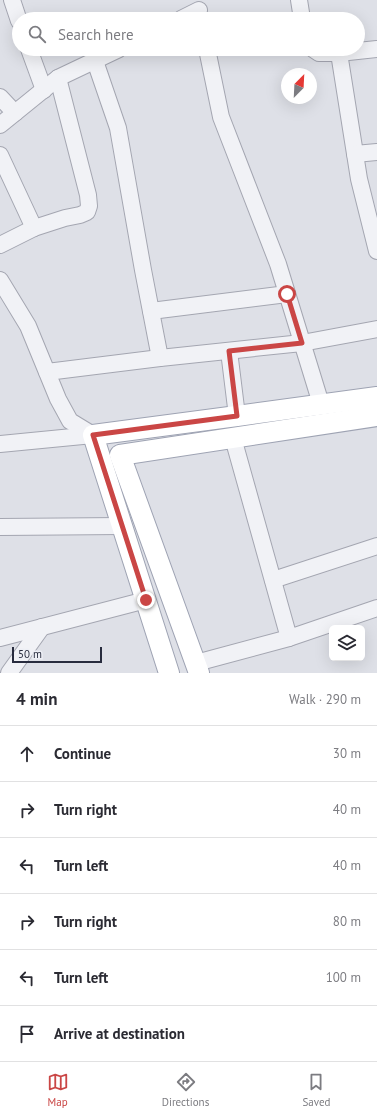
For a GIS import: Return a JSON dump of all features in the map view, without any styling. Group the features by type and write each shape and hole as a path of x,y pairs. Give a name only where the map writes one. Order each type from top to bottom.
{"main road":[{"path":"169,673 93,435 377,397"},
{"path":"197,668 120,455 377,416"}],"street":[{"path":"12,0 16,12"},
{"path":"299,0 301,12"},
{"path":"365,50 377,49"},
{"path":"32,56 44,90"},
{"path":"0,125 58,78 105,56"},
{"path":"208,56 221,117 278,264 321,404"},
{"path":"339,56 358,179 373,219 377,251"},
{"path":"95,61 118,128 160,358"},
{"path":"0,245 34,228 87,212 89,206 88,195 58,78"},
{"path":"0,97 15,113"},
{"path":"355,154 377,152"},
{"path":"0,155 34,228"},
{"path":"0,280 28,326 58,400 70,421 93,435"},
{"path":"151,311 287,294"},
{"path":"47,372 302,343 377,329"},
{"path":"229,351 237,416"},
{"path":"0,444 93,435"},
{"path":"233,438 289,638"},
{"path":"0,527 122,526"},
{"path":"272,580 377,546"},
{"path":"0,638 146,600"},
{"path":"197,668 377,608"},
{"path":"9,673 42,627"}],"route":[{"path":"146,600 93,435 237,416 229,351 302,343 287,294"}]}
